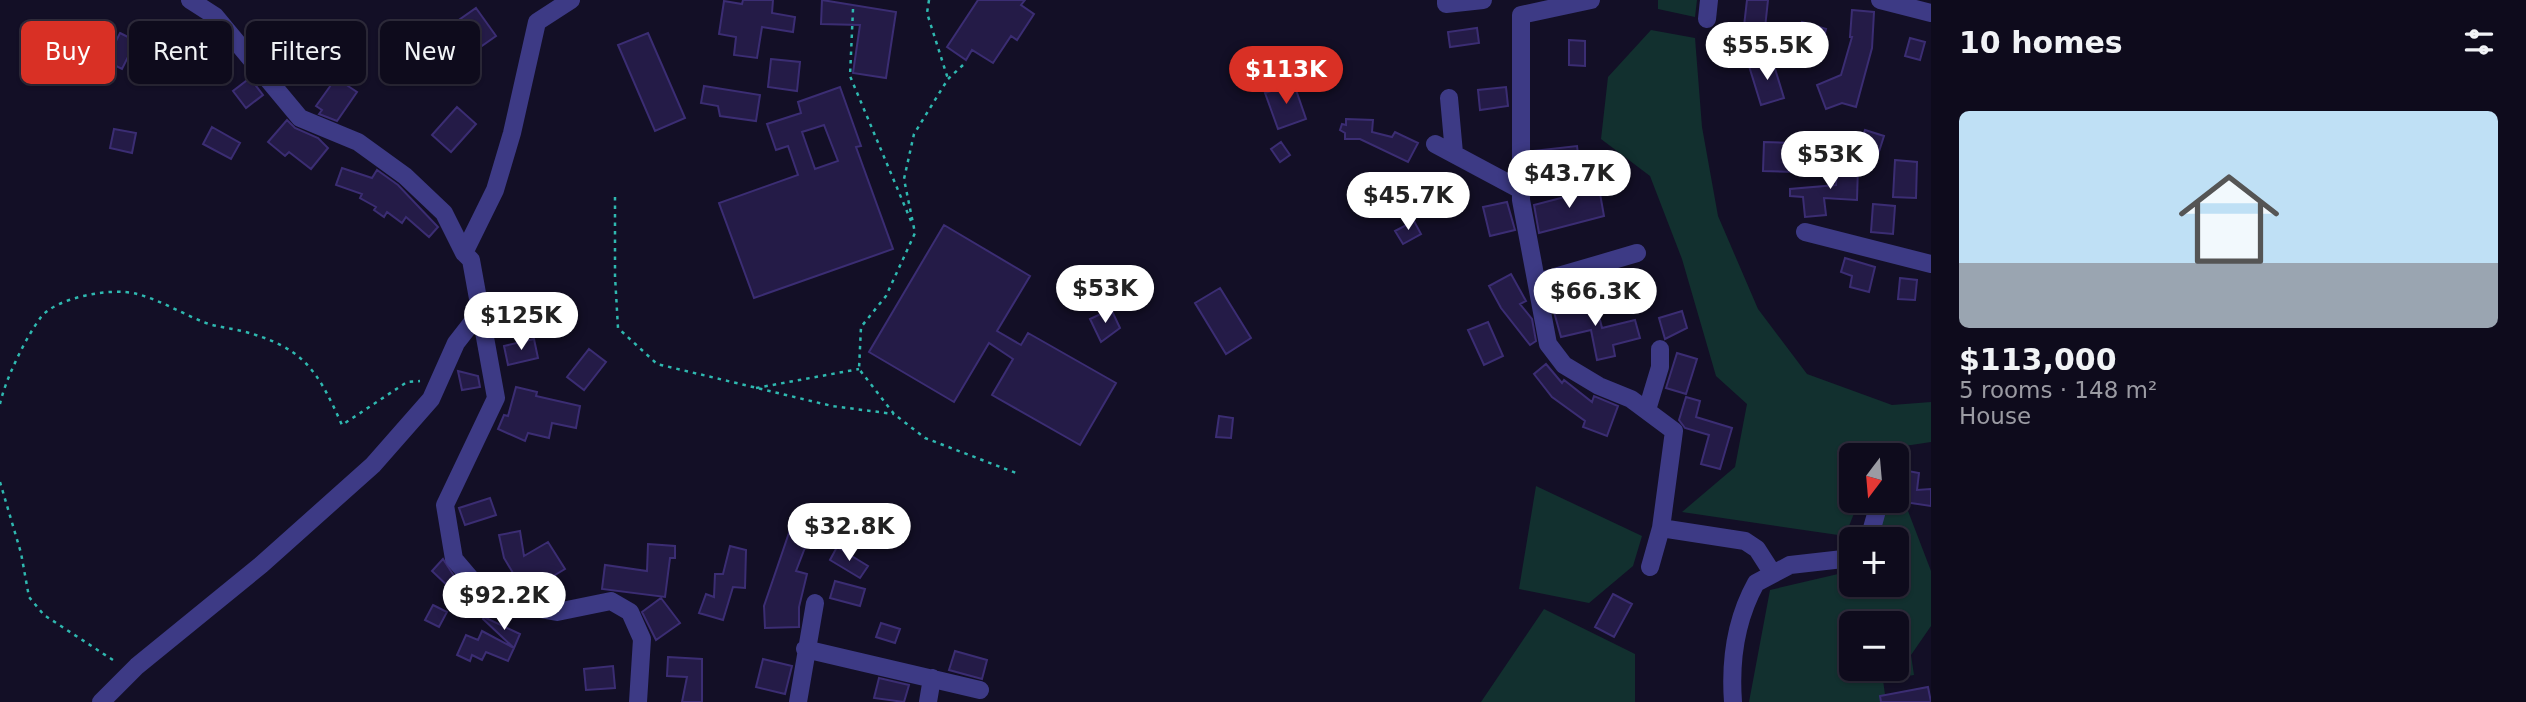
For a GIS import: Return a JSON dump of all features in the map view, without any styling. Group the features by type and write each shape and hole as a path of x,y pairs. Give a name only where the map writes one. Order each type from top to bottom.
{"street":[{"path":"190,0 215,16 300,118 358,142 425,194 444,213 464,253 471,260 496,398 445,505 454,559 489,600 556,612 611,601 630,612 642,639 638,702"},
{"path":"464,253 495,190 512,133 537,22 571,0"},
{"path":"1446,0 1446,4 1483,0"},
{"path":"1591,0 1521,7 1521,190 1548,344 1564,365 1647,410 1674,431 1661,528 1650,567"},
{"path":"1707,19 1709,0"},
{"path":"1880,0 1931,13"},
{"path":"1449,98 1454,153"},
{"path":"1435,144 1521,190"},
{"path":"1805,232 1931,264"},
{"path":"1538,282 1637,253"},
{"path":"101,702 131,672 261,565 373,465 432,399 456,343 481,311"},
{"path":"1647,410 1660,367 1660,349"},
{"path":"1661,528 1745,541 1757,549 1773,574"},
{"path":"1733,702 1731,671 1737,635 1756,583 1790,565 1839,559"},
{"path":"798,702 815,603"},
{"path":"805,649 980,690"},
{"path":"928,702 932,678"}],"path":[{"path":"929,0 927,13 948,79"},
{"path":"853,9 850,76 914,227"},
{"path":"963,65 948,79 914,134 904,179 915,233 886,296 861,327 859,369 894,414 925,438 1016,473"},
{"path":"615,197 614,276 618,328 657,364 832,406 894,414"},
{"path":"0,404 3,387 42,316 79,295 135,293 209,324 284,346 310,364 342,425 407,382 440,379"},
{"path":"753,389 859,369"},
{"path":"0,482 21,553 29,597 44,615 131,672"}],"green space":[{"path":"1658,0 1697,0 1695,17 1658,9"},
{"path":"1651,30 1695,38 1702,127 1718,216 1758,309 1807,374 1892,405 1931,402 1931,442 1909,445 1909,443 1839,443 1839,513 1854,513 1849,527 1839,527 1839,535 1682,512 1735,467 1747,404 1716,376 1682,259 1650,176 1601,139 1608,77"},
{"path":"1536,486 1642,536 1633,566 1589,603 1519,589"},
{"path":"1881,513 1909,513 1931,571 1931,626 1911,655 1914,675 1909,676 1909,611 1839,611 1839,681 1883,681 1886,702 1749,702 1770,590 1839,574 1839,597 1909,597 1909,527 1876,527"},
{"path":"1544,609 1635,654 1635,702 1481,702"}],"building":[{"path":"743,0 773,0 772,13 795,17 793,32 762,27 757,58 734,55 736,37 719,34 724,1 742,4"},
{"path":"822,0 896,12 886,78 853,73 860,25 821,24"},
{"path":"978,0 1025,0 1021,5 1034,14 1017,40 1011,36 993,63 972,50 966,60 947,47"},
{"path":"1747,0 1768,0 1765,28 1744,26"},
{"path":"476,8 496,36 480,47 480,21 457,21"},
{"path":"1852,10 1874,12 1872,48 1856,107 1842,103 1826,109 1817,85 1841,75 1852,37"},
{"path":"1802,22 1826,29 1819,55 1795,48"},
{"path":"1477,28 1479,43 1450,47 1448,32"},
{"path":"120,33 129,38 129,55 122,69 115,66 115,43"},
{"path":"648,33 685,118 655,131 618,45"},
{"path":"1910,38 1925,42 1920,60 1905,56"},
{"path":"1569,40 1585,41 1585,66 1569,65"},
{"path":"771,59 800,62 797,91 768,87"},
{"path":"1772,59 1784,98 1761,105 1749,66"},
{"path":"246,81 246,84 255,84 263,95 246,108 233,91"},
{"path":"332,84 345,84 357,92 337,121 319,114 322,110 316,106"},
{"path":"1294,84 1306,119 1278,129 1265,93"},
{"path":"704,86 760,95 756,121 720,116 718,106 701,103"},
{"path":"840,87 861,146 856,147 893,249 754,298 719,203 798,175 788,146 776,150 767,124 801,113 798,102","holes":["824,125 838,161 815,169 802,132"]},
{"path":"1506,87 1508,106 1480,110 1478,90"},
{"path":"457,107 476,124 451,152 432,135"},
{"path":"1346,119 1373,120 1372,132 1392,137 1395,132 1418,143 1408,162 1360,139 1345,139 1345,133 1340,130 1342,124 1346,125"},
{"path":"287,120 295,128 318,138 328,148 311,169 289,152 285,156 268,142"},
{"path":"212,127 240,143 231,159 203,144"},
{"path":"114,129 136,133 132,153 110,148"},
{"path":"1865,130 1884,136 1874,167 1855,161"},
{"path":"1281,142 1290,155 1280,162 1271,149"},
{"path":"1764,142 1797,143 1796,172 1763,171"},
{"path":"1577,146 1580,169 1537,175 1534,151"},
{"path":"1895,160 1917,162 1916,198 1893,197"},
{"path":"1837,164 1858,165 1857,200 1824,198 1826,215 1805,217 1803,197 1790,196 1790,189 1836,185"},
{"path":"342,168 372,178 377,170 398,185 438,227 429,237 406,217 402,223 387,212 384,217 374,210 376,207 360,198 362,194 336,185"},
{"path":"1599,188 1604,216 1539,233 1534,205"},
{"path":"1507,202 1515,230 1490,236 1483,207"},
{"path":"1873,204 1895,206 1893,234 1871,232"},
{"path":"1414,221 1421,234 1403,244 1395,231"},
{"path":"944,225 1030,276 997,331 1021,345 1028,333 1116,383 1080,445 992,395 1013,359 989,343 954,402 869,352"},
{"path":"1845,258 1875,267 1869,292 1850,287 1852,276 1841,272"},
{"path":"1511,274 1526,301 1520,304 1532,319 1536,341 1530,345 1501,308 1489,286"},
{"path":"1900,278 1917,280 1915,300 1898,299"},
{"path":"1220,288 1251,338 1226,354 1195,303"},
{"path":"1594,296 1602,328 1635,320 1640,338 1613,345 1615,356 1597,360 1591,330 1561,337 1554,312 1585,304 1584,298"},
{"path":"1111,309 1120,328 1101,342 1090,319"},
{"path":"1682,311 1687,328 1665,339 1659,318"},
{"path":"1488,322 1503,356 1484,365 1468,330"},
{"path":"534,339 538,358 508,365 504,346"},
{"path":"589,349 606,362 584,390 567,377"},
{"path":"1677,353 1697,359 1686,394 1666,388"},
{"path":"1546,364 1562,383 1564,380 1592,402 1594,396 1618,406 1607,436 1583,427 1585,421 1552,397 1534,374"},
{"path":"458,371 478,376 480,387 462,390"},
{"path":"516,387 537,392 536,396 580,406 576,428 552,423 549,438 528,433 525,441 498,429 504,415 508,416"},
{"path":"1686,397 1700,401 1696,417 1732,428 1720,469 1701,464 1709,435 1685,428 1679,420"},
{"path":"1219,416 1233,418 1231,438 1216,437"},
{"path":"1909,471 1919,473 1917,490 1931,489 1931,506 1909,503"},
{"path":"490,498 496,515 465,525 459,508"},
{"path":"792,524 811,532 796,571 807,574 799,607 799,627 765,628 764,606"},
{"path":"520,531 524,556 548,542 565,569 525,593 504,558 499,535"},
{"path":"648,544 675,546 675,558 670,558 665,597 602,589 605,565 647,571"},
{"path":"730,546 746,550 745,588 733,587 723,620 699,613 706,594 714,597 715,574 723,574"},
{"path":"837,547 868,566 860,578 830,560"},
{"path":"443,559 458,582 451,589 432,571"},
{"path":"835,581 865,589 860,606 830,598"},
{"path":"1613,594 1632,604 1614,637 1595,627"},
{"path":"661,598 680,623 656,640 642,612"},
{"path":"433,605 447,612 439,627 425,620"},
{"path":"484,617 520,634 514,648 483,619"},
{"path":"881,623 900,629 895,643 876,637"},
{"path":"482,631 514,648 508,661 486,652 482,660 472,655 470,661 457,655 466,635 478,640"},
{"path":"955,651 987,660 982,679 949,670"},
{"path":"668,657 702,659 702,702 682,702 687,677 667,676"},
{"path":"763,659 792,666 785,694 756,687"},
{"path":"613,666 615,688 586,690 584,669"},
{"path":"879,678 909,685 904,702 874,698"},
{"path":"1928,687 1931,702 1881,702 1880,696"}]}
